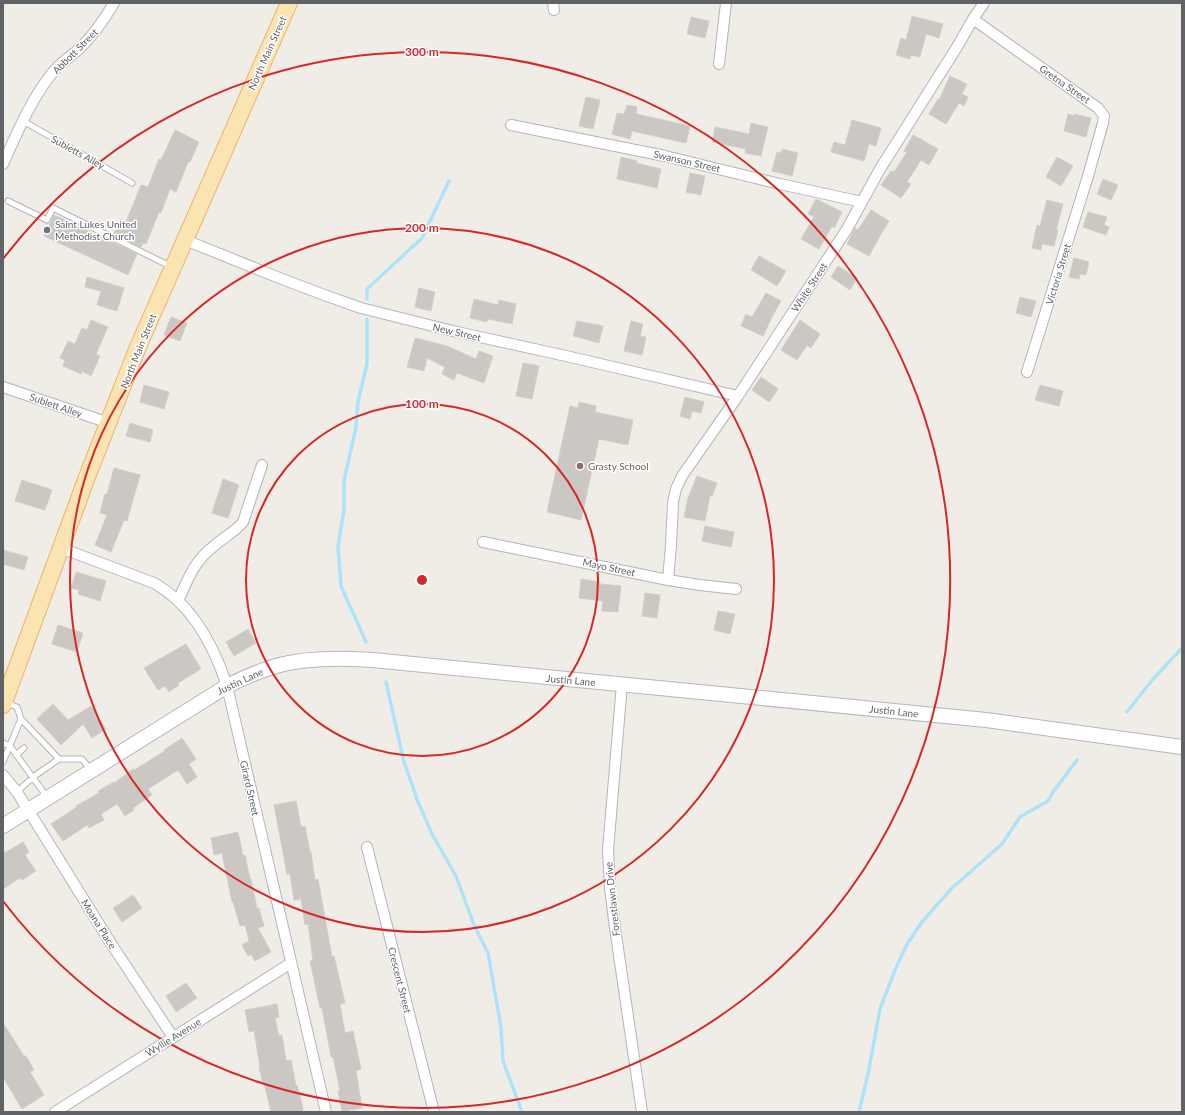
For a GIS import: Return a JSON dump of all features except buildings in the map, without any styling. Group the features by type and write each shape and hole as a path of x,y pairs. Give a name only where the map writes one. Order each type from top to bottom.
{"main road":[{"name":"North Main Street","path":"3,703 138,347 289,3"},
{"name":"Justin Lane","path":"3,826 227,686 253,673 295,662 339,659 372,660 986,720 1182,747"}],"street":[{"name":"Abbott Street","path":"3,164 6,149 44,83 55,70 79,49 95,32 114,3"},
{"path":"719,64 726,3"},
{"name":"White Street","path":"668,580 673,502 676,489 682,476 738,396 847,229 880,169 984,3"},
{"name":"Gretna Street","path":"973,19 1098,108 1104,116 1088,176"},
{"name":"Swanson Street","path":"511,125 665,156 862,202"},
{"name":"Victoria Street","path":"1027,372 1088,176"},
{"name":"New Street","path":"185,240 238,260 282,279 361,308 457,332 738,396"},
{"name":"Sublett Alley","path":"3,387 109,423"},
{"path":"178,601 192,571 202,557 237,529 243,522 262,465"},
{"name":"Mayo Street","path":"483,542 668,580 736,589"},
{"name":"Girard Street","path":"61,548 165,589 195,620 208,640 227,686 326,1112"},
{"name":"Forestlawn Drive","path":"622,684 608,850 610,888 616,936 642,1112"},
{"name":"Moana Place","path":"3,775 29,810 112,944 173,1037"},
{"name":"Crescent Street","path":"367,848 434,1112"},
{"name":"Wyllie Avenue","path":"55,1112 291,963"}],"lane":[{"name":"Subletts Alley","path":"23,121 132,183"},
{"path":"8,201 47,220 53,208 173,268"},
{"path":"3,703 17,707 21,719 35,737 59,760"},
{"path":"3,762 21,719"},
{"path":"3,743 10,746 48,798"},
{"path":"16,755 24,748"},
{"path":"17,792 32,777 59,760 82,759 91,771"}],"waterway":[{"path":"367,299 367,289 422,238 449,181"},
{"path":"366,642 341,586 338,547 344,509 344,481 356,427 358,401 367,364 367,319"},
{"path":"1127,712 1153,679 1182,648"},
{"path":"386,682 404,762 418,802 432,834 456,876 474,925 488,953 501,1027 503,1061 522,1112"},
{"path":"859,1112 869,1069 880,1009 907,944 922,922 951,889 1002,844 1020,817 1048,801 1077,760"}],"place":[{"name":"Saint Lukes United Methodist Church","path":"47,230"},
{"name":"Grasty School","path":"580,466"}]}
